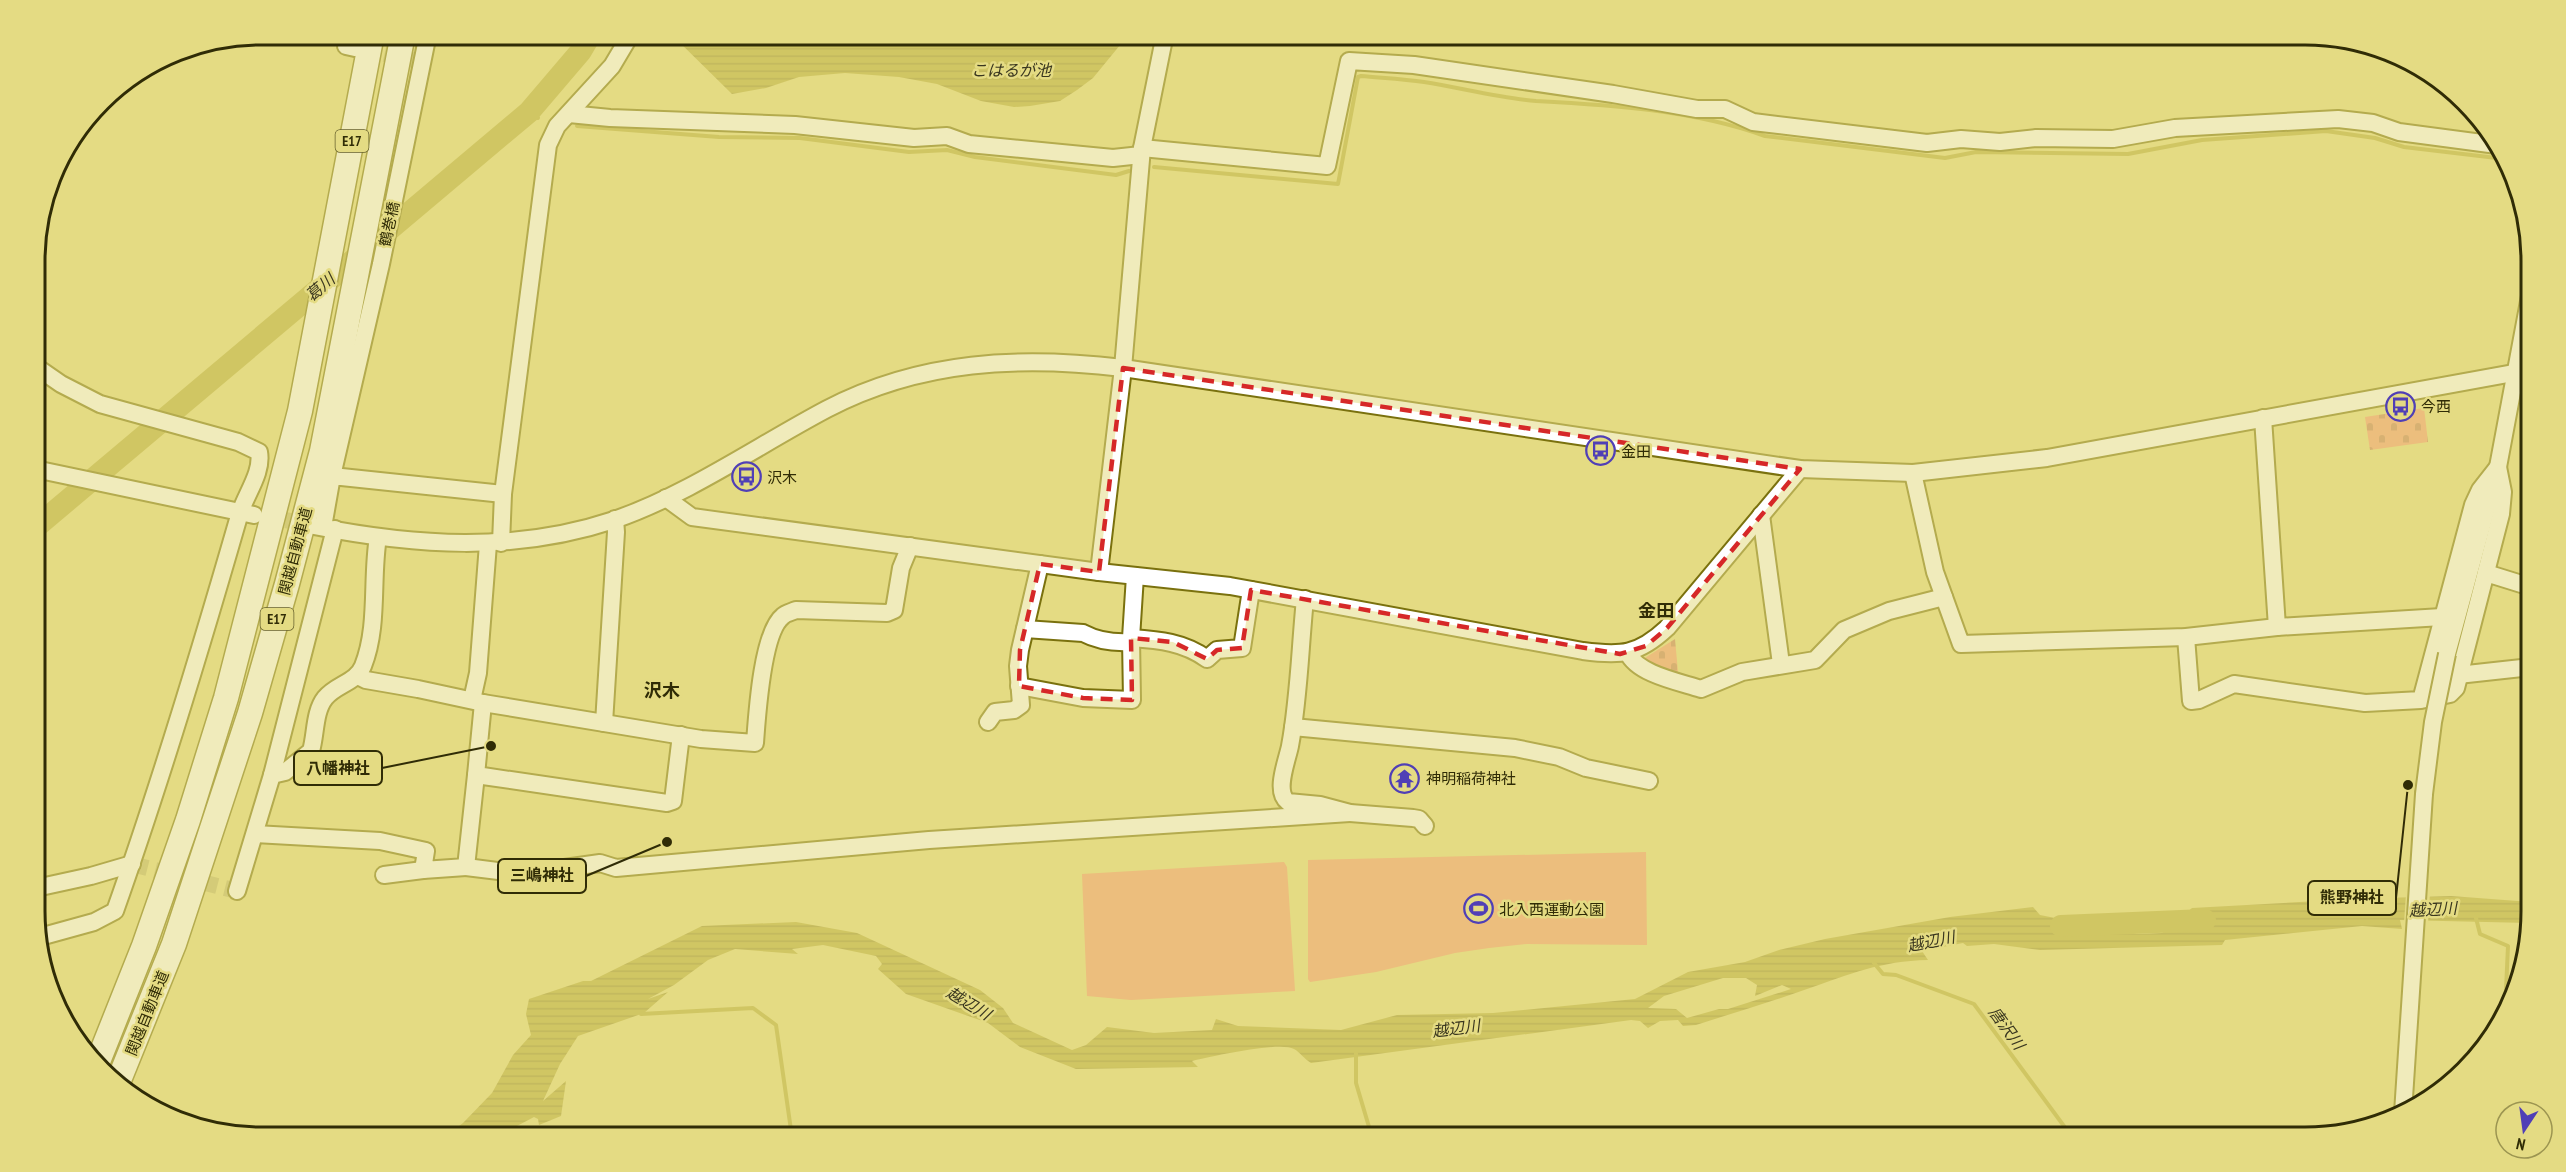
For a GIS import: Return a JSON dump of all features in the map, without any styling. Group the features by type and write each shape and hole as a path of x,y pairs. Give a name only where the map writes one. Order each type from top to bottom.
{"highway":[{"name":"関越自動車道","path":"101,1055 144,946 188,820 226,698 300,411 332,247 358,45"},
{"name":"関越自動車道","path":"121,1075 174,944 250,713 287,584 322,451 401,45"}],"street":[{"name":"鶴巻橋","path":"237,891 272,775 324,528 332,476 398,183 418,62 424,45"},
{"path":"466,867 476,775 478,673 548,145 557,126 612,66 625,45"},
{"path":"1099,572 1123,368 1142,151 1164,45"},
{"path":"569,114 609,118 795,125 914,138 947,136 969,144 1113,158 1142,151 1327,166 1349,61 1414,65 1613,94 1697,109 1725,109 1752,122 1927,143 1961,139 2000,142 2036,138 2113,139 2175,128 2338,119 2373,123 2399,132 2486,143"},
{"path":"324,528 418,543 495,544 550,536 615,519 666,498 829,408 862,393 919,375 976,364 1023,361 1062,362 1123,368 1800,469 1913,473 2047,458 2521,371"},
{"path":"45,372 84,397 129,413 238,442 259,452 261,462 247,513 115,911 94,922 46,935"},
{"path":"2404,1103 2421,831 2433,722 2447,654 2521,375"},
{"path":"2263,418 2277,627"},
{"path":"2186,637 2191,700 2199,700 2234,684 2365,704 2421,700 2450,694 2456,688 2502,503 2503,492 2498,467"},
{"path":"2421,700 2473,505 2480,490 2498,467"},
{"path":"666,498 692,517 1099,572 1251,590 1610,655 1628,653 1646,646 1667,628 1800,469"},
{"path":"45,470 247,513"},
{"path":"1913,473 1925,535 1961,644 2186,637 2277,627 2442,617"},
{"path":"332,476 503,494"},
{"path":"1761,515 1781,664"},
{"path":"604,723 615,519"},
{"path":"272,775 285,772 311,751 320,706 333,690 358,676 364,663 372,624 378,537"},
{"path":"358,676 366,680 477,702 701,739 755,743 760,676 776,624 783,615 796,610 887,613 894,610 901,568 910,546"},
{"path":"988,722 995,712 1014,710 1021,705 1018,666 1040,564"},
{"path":"2486,573 2521,584"},
{"path":"1019,686 1083,698 1132,700 1131,640 1136,576"},
{"path":"1025,630 1083,633 1092,638 1119,643 1131,640 1173,642 1197,651 1207,659 1217,650 1242,648 1251,590"},
{"path":"1628,653 1632,662 1641,668 1701,689 1742,672 1815,660 1844,630 1889,611 1944,597"},
{"path":"1305,599 1293,727 1281,789 1284,799 1288,802 1320,805 1350,813"},
{"path":"2458,675 2521,668"},
{"path":"1293,727 1515,748 1559,757 1586,768 1649,781"},
{"path":"476,775 667,803 673,801 681,735"},
{"path":"384,875 466,867 522,874 600,863 616,868 929,840 1350,813 1419,819 1425,826"},
{"path":"255,834 380,842 426,851 423,870"},
{"path":"45,886 132,864"}],"highlighted area":[{"path":"1123,368 1800,469 1667,628 1646,646 1620,654 1251,590 1242,648 1217,650 1207,659 1173,642 1131,638 1132,700 1083,698 1019,686 1020,650 1040,564 1099,572"}],"green space":[{"path":"2424,408 2428,442 2370,450 2365,417"},
{"path":"1675,639 1678,672 1674,675 1640,661"},
{"name":"北入西運動公園","path":"1646,852 1647,945 1527,944 1455,953 1376,972 1310,982 1308,979 1308,860"},
{"path":"1284,862 1287,867 1295,991 1131,1000 1087,996 1082,874"}],"water":[{"name":"こはるが池","path":"682,45 1120,45 1093,78 1077,90 1060,101 1030,106 1014,107 981,101 937,84 899,77 845,73 799,77 766,88 732,94"},
{"path":"2451,896 2521,901 2521,923 2400,920 2402,929 2362,926 2225,940 2222,945 2040,950 1994,944 1967,946 1963,943 1922,951 1928,960 1866,969 1696,1025 1683,1026 1678,1020 1660,1021 1648,1028 1640,1021 1631,1020 1311,1063 1294,1049 1274,1047 1244,1050 1192,1061 1198,1067 1076,1069 1020,1047 988,1023 906,994 878,969 882,964 876,956 823,945 792,949 798,954 735,949 708,960 674,985 648,999 668,992 644,1013 578,1036 560,1064 543,1101 566,1081 561,1116 539,1125 538,1119 534,1117 515,1127 458,1127 492,1093 513,1055 531,1035 526,1014 529,999 583,981 591,981 702,926 796,922 857,933 980,990 1003,1008 1013,1023 1072,1050 1086,1045 1107,1027 1154,1033 1212,1030 1216,1019 1238,1026 1341,1030 1397,1015 1493,1013 1635,999 1688,972 1745,962 1779,950 1825,939 1950,917 2033,907 2040,915 2136,934 2162,933 2192,908","holes":["1723,978 1746,978 1757,985 1755,996 1782,985 1791,989 1728,1009 1719,1009 1687,1018 1676,1009 1648,1008 1664,996"]}],"pier":[{"path":"2430,893 2428,923 2404,923 2406,894"}],"waterway":[{"name":"葛川","path":"45,519 529,112 585,45"},
{"path":"1154,167 1338,184 1358,77 1361,76 1424,82 1522,100 1652,110 1710,120 1765,136 1945,158 1976,152 2128,154 2202,140 2326,131 2375,138 2404,147 2495,158"},
{"path":"529,112 538,118"},
{"path":"577,126 719,137 800,138 909,152 947,150 975,157 1116,175 1129,171"},
{"path":"2476,918 2480,934 2508,946 2506,990"},
{"name":"越辺川","path":"2061,926 2205,920"},
{"name":"唐沢川","path":"1874,963 1883,974 1896,975 1974,1004 2065,1127"},
{"path":"641,1014 753,1008 776,1025 791,1127"},
{"path":"1356,1053 1356,1083 1369,1127"}],"tunnel":[{"path":"361,49 413,60"},
{"path":"262,516 314,525"},
{"path":"132,864 237,891"}],"place":[{"name":"今西","path":"2400,406"},
{"name":"金田","path":"1600,451"},
{"name":"沢木","path":"746,477"},
{"name":"八幡神社","path":"491,746"},
{"name":"神明稲荷神社","path":"1405,778"},
{"name":"熊野神社","path":"2408,785"},
{"name":"三嶋神社","path":"667,842"},
{"name":"北入西運動公園","path":"1478,909"}],"district":[{"name":"金田","path":"1656,610"},
{"name":"沢木","path":"662,690"}]}
